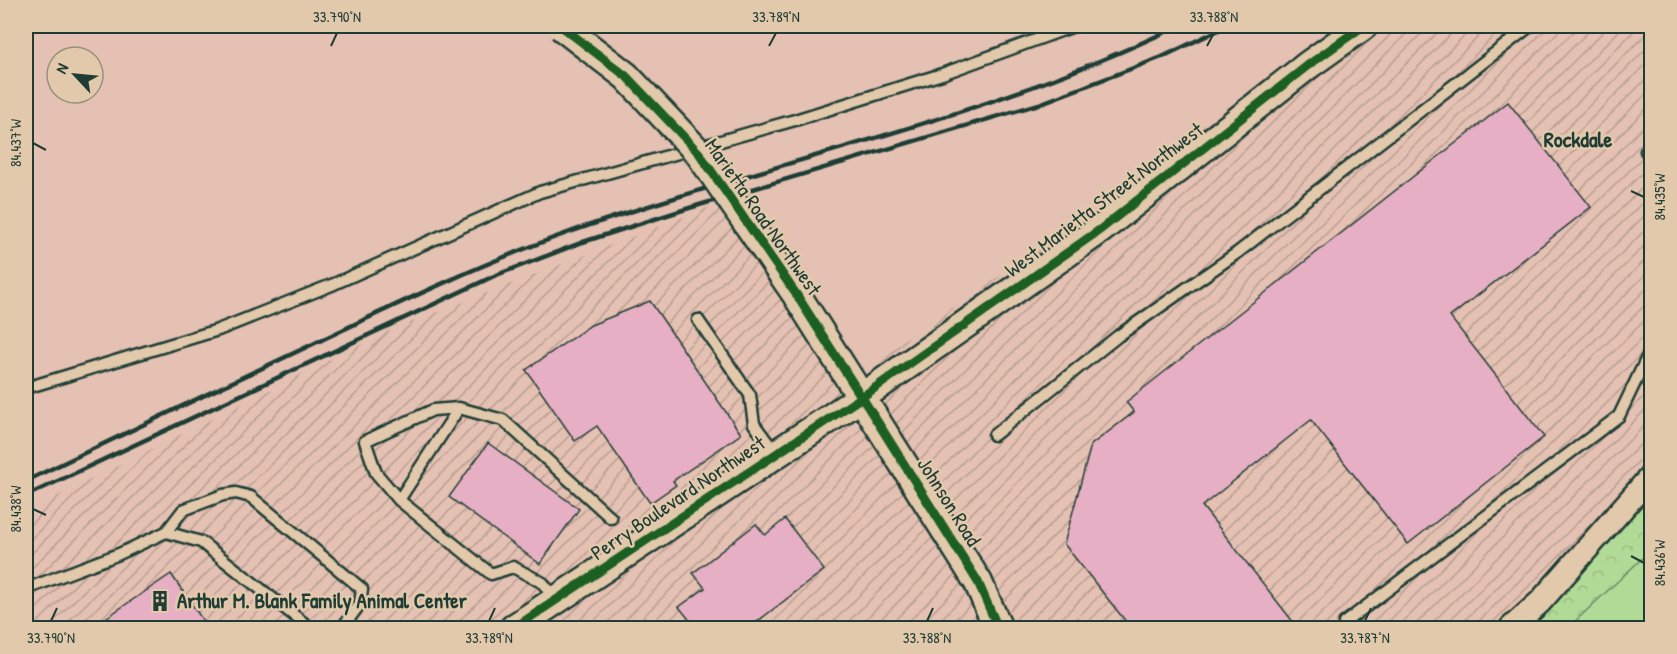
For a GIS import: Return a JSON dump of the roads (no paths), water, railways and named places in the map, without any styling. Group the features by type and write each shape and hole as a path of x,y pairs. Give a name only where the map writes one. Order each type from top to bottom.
{"street":[{"name":"Marietta Road Northwest","path":"561,26 626,76 699,153 796,294 862,397"},
{"name":"West Marietta Street Northwest","path":"862,397 1101,229 1307,66 1363,26"},
{"name":"Perry Boulevard Northwest","path":"514,628 862,397"},
{"name":"Johnson Road","path":"862,397 978,582 998,628"},
{"path":"1511,628 1540,602 1652,475"}],"lane":[{"path":"26,388 218,330 334,284 540,192 806,117 942,74 1074,26"},
{"path":"994,435 1118,336 1237,253 1530,26"},
{"path":"1652,146 1646,151 1652,159"},
{"path":"698,320 750,395 754,424 776,455"},
{"path":"1344,623 1619,416 1652,346"},
{"path":"399,500 459,408"},
{"path":"556,601 543,583 513,567 491,574 399,500 376,473 365,441 433,410 459,408 503,420 611,518"},
{"path":"26,589 119,554 166,532 183,510 223,495 236,494 251,497 357,582 362,589 360,604 342,628"},
{"path":"166,532 201,542 310,628"}],"railway":[{"path":"26,481 408,299 537,244 646,207 954,114 1104,59 1178,26"},
{"path":"26,496 494,276 583,242 686,209 1039,104 1162,57 1227,26"}],"place":[{"name":"Arthur M. Blank Family Animal Center","path":"160,601"}],"district":[{"name":"Rockdale","path":"1578,139"}]}
